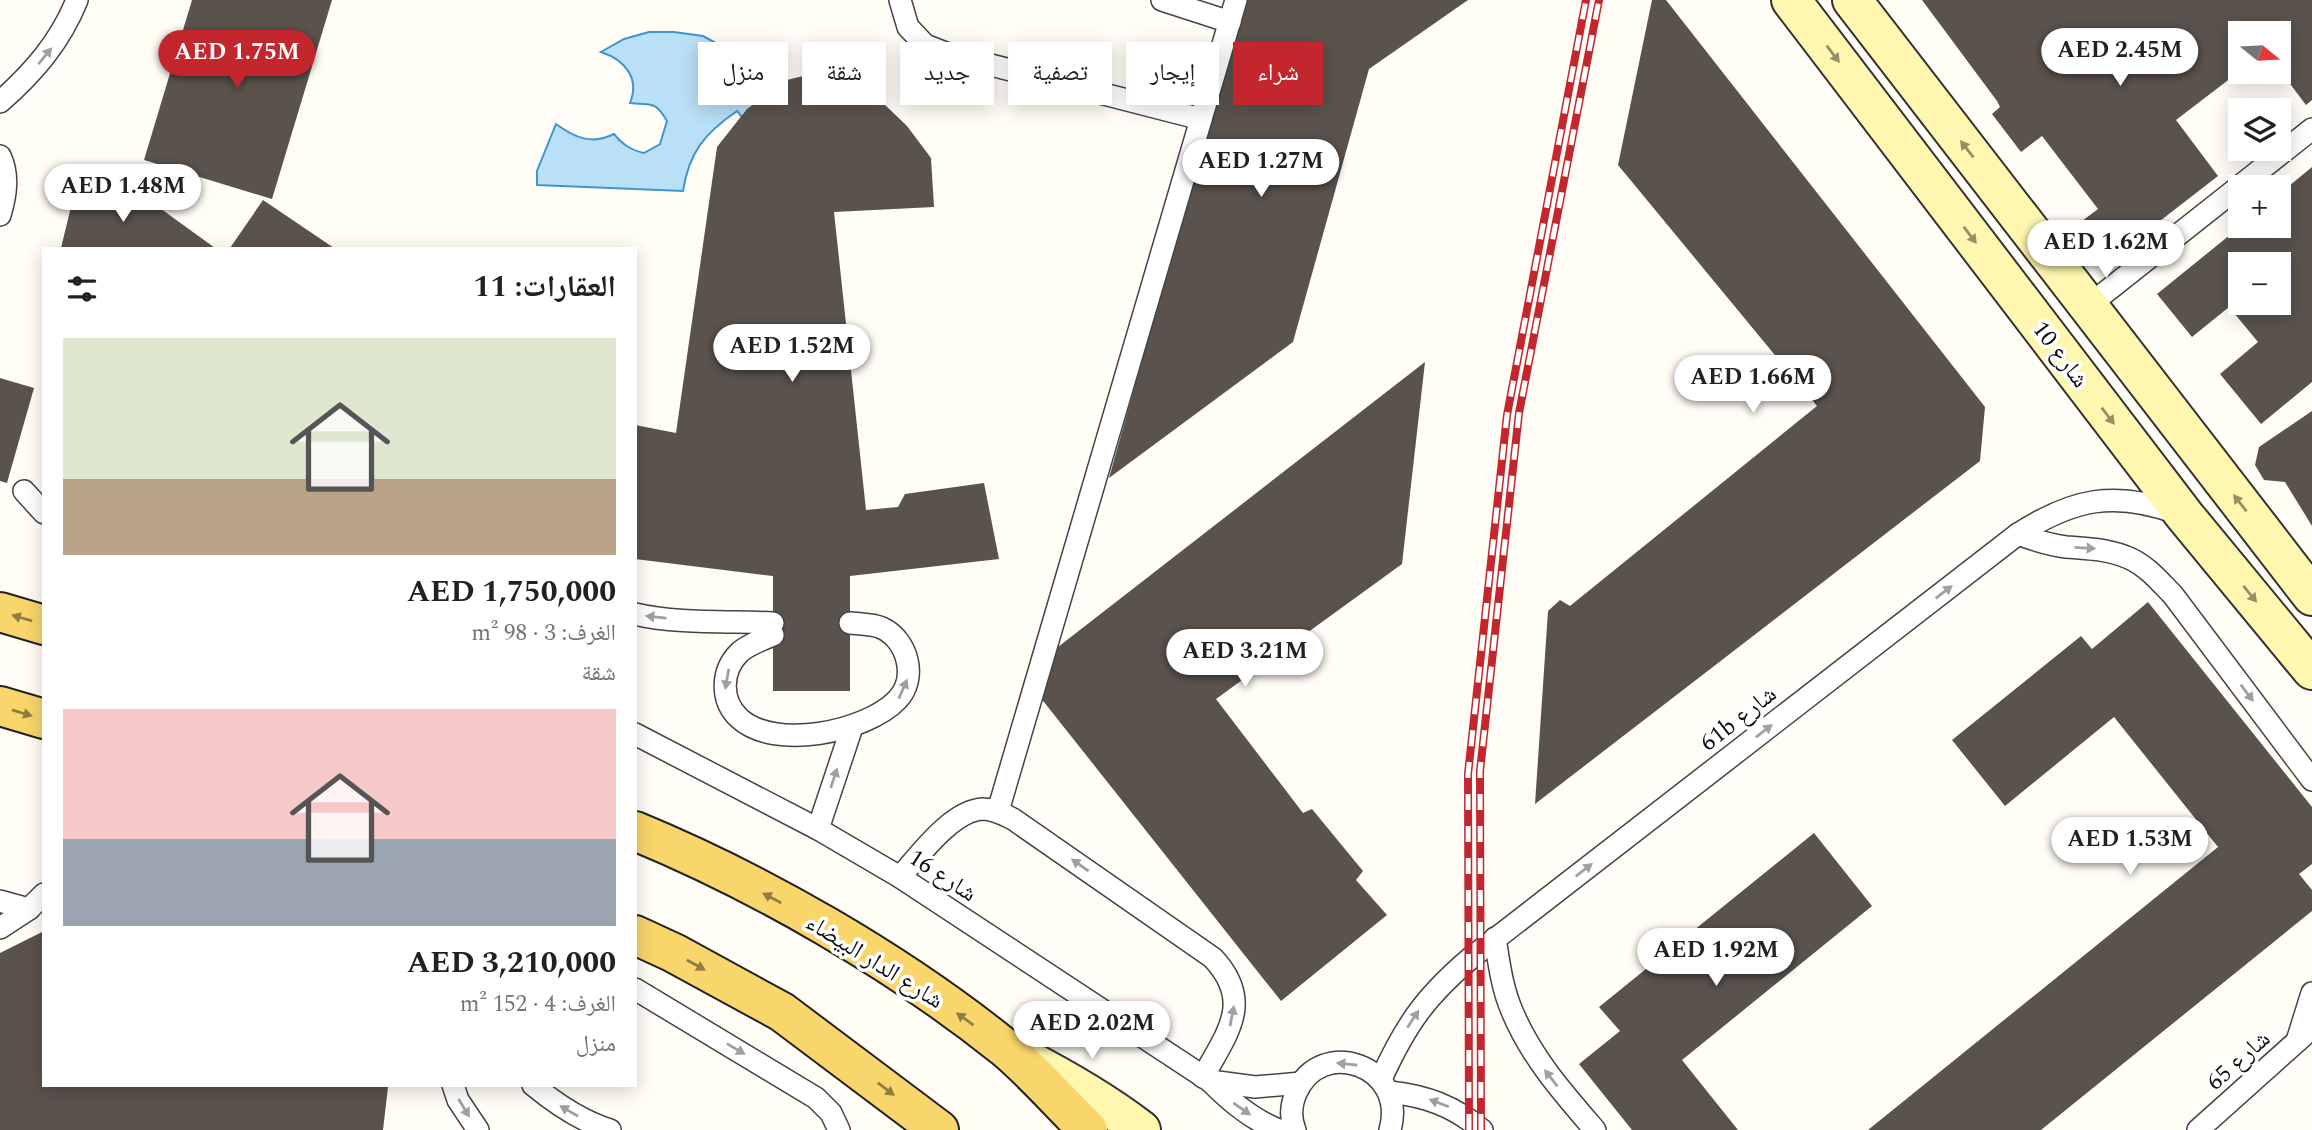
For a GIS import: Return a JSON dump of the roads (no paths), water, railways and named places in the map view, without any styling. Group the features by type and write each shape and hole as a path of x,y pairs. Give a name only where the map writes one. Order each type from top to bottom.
{"main road":[{"path":"0,612 42,624"},
{"path":"0,706 42,718"},
{"name":"شارع الدار البيضاء","path":"637,832 736,879 830,929 920,986 1006,1049 1088,1130"},
{"path":"637,936 782,1012 939,1130"}],"street":[{"name":"شارع 10","path":"1791,0 2185,516 2312,670"},
{"name":"شارع 10","path":"1852,0 2312,596"},
{"path":"1006,1049 1071,1083 1112,1108 1140,1130"}],"lane":[{"path":"0,102 27,78 51,50 77,0"},
{"path":"900,0 908,27 925,45 948,54 1201,119"},
{"path":"1162,0 1230,22"},
{"path":"998,811 1236,0"},
{"path":"2088,306 2312,129"},
{"path":"0,156 6,168 6,178 0,215"},
{"path":"24,491 42,511"},
{"name":"61b شارع","path":"1385,1085 1397,1044 1418,1011 1442,982 1495,938 2018,534 2048,515 2082,503 2117,499 2152,504 2185,516"},
{"path":"2018,534 2049,544 2116,553 2133,559 2148,570 2173,595 2312,780"},
{"path":"637,614 773,629 741,651 728,668 724,690 731,710 747,725 786,734 823,734 852,727 884,711 900,698 908,679 908,659 898,641 881,628 850,623"},
{"path":"818,829 852,727"},
{"name":"شارع 16","path":"637,735 818,829 900,877 1207,1079 1228,1100 1250,1115 1279,1130"},
{"path":"900,877 951,823 965,813 982,809 998,811 1013,819 1213,958 1227,973 1234,991 1234,1012 1207,1079"},
{"path":"0,928 29,909 42,896"},
{"path":"0,901 29,909"},
{"path":"1495,938 1511,1009 1527,1043 1548,1074 1595,1130"},
{"path":"637,990 816,1098 831,1113 839,1130"},
{"path":"2304,1035 2312,993"},
{"name":"شارع 65","path":"2198,1130 2304,1035"},
{"name":"شارع 16","path":"1207,1079 1255,1087 1301,1083 1314,1071 1331,1063 1349,1062 1366,1068 1385,1085 1442,1104 1466,1117 1482,1130"},
{"path":"1295,1130 1292,1110 1294,1096 1301,1083"},
{"path":"1385,1085 1394,1106 1391,1130"},
{"path":"454,1087 458,1100 478,1130"},
{"path":"536,1087 571,1112 610,1130"}],"water":[{"path":"649,32 703,36 714,42 698,42 698,105 755,107 743,118 737,111 707,136 689,165 683,191 537,185 537,171 556,124 584,138 598,139 614,134 628,146 644,153 660,144 667,121 663,114 652,105 630,103 633,94 632,78 623,65 601,52 624,39"}],"railway":[{"path":"1469,1130 1468,774 1507,415 1586,0"},
{"path":"1481,1130 1480,771 1519,413 1599,0"}]}
